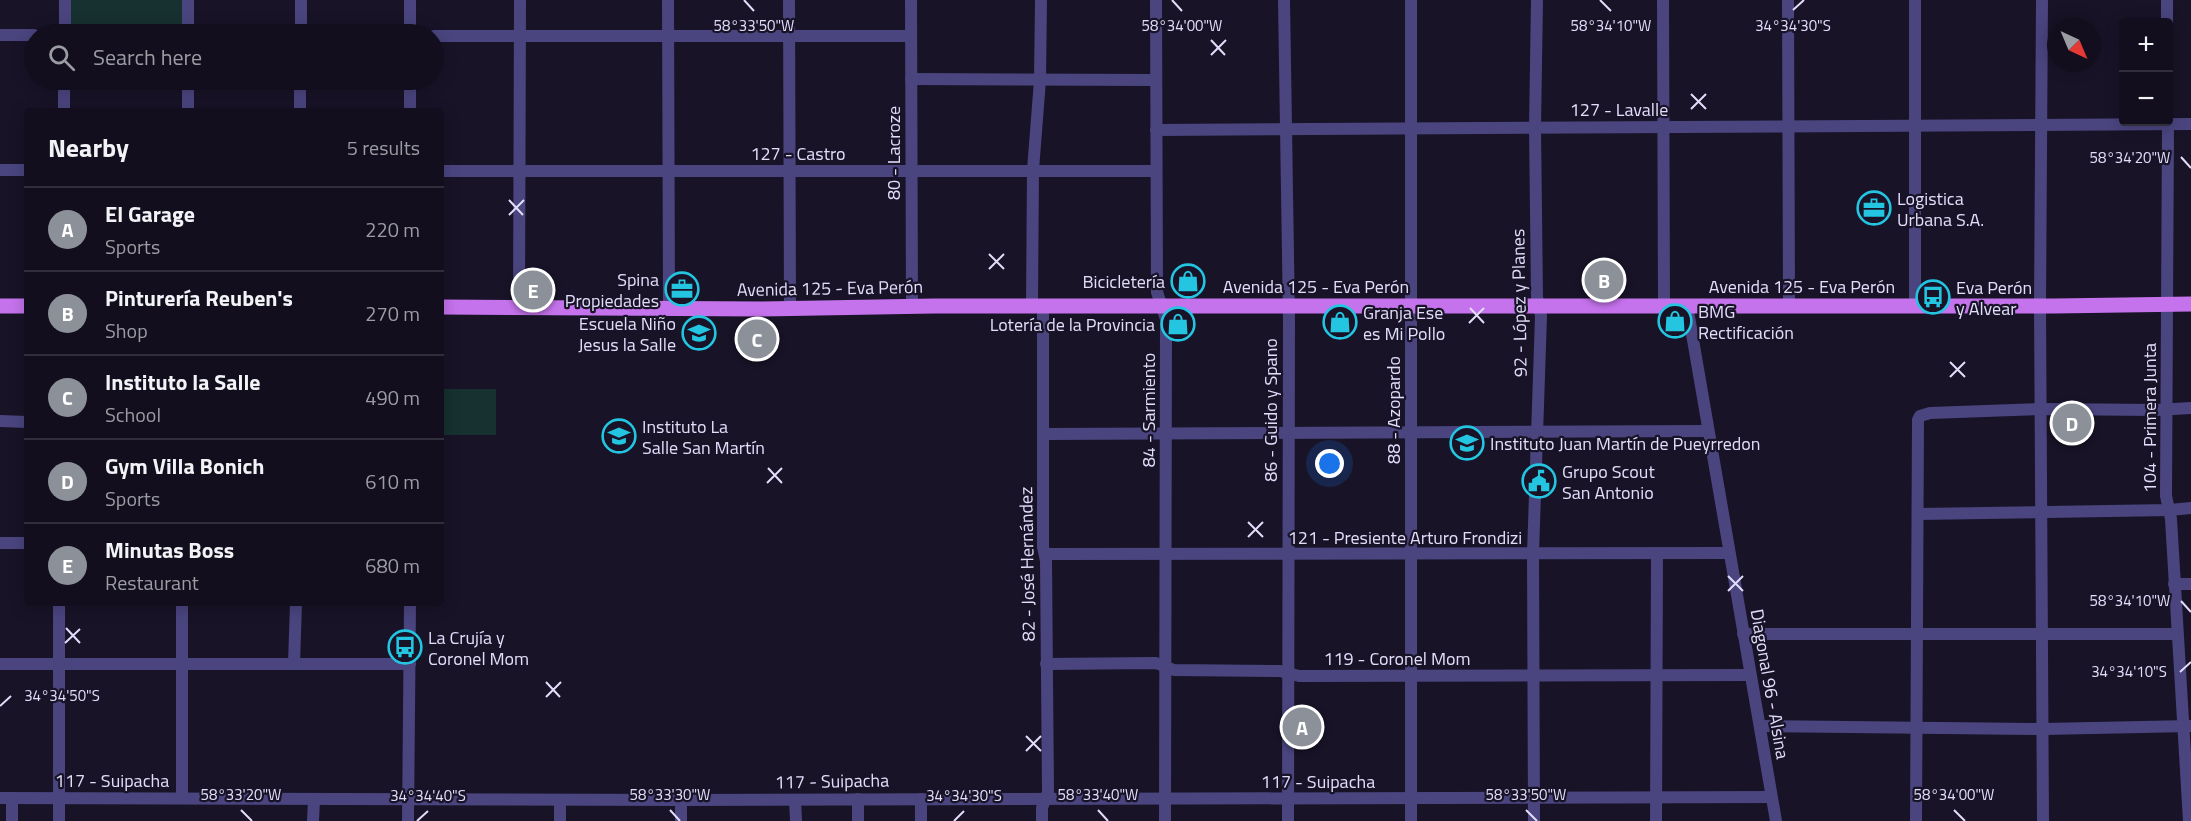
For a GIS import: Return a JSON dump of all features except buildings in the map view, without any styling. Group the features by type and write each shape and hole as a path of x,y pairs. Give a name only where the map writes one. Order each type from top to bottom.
{"main road":[{"name":"Avenida 125 - Eva Perón","path":"444,307 790,309 912,306 2191,304"},
{"path":"0,306 24,306"}],"street":[{"path":"65,0 65,24"},
{"path":"188,0 188,24"},
{"path":"301,0 301,24"},
{"path":"410,0 410,24"},
{"path":"519,308 520,0"},
{"path":"668,0 669,307"},
{"path":"789,0 790,309"},
{"name":"80 - Lacroze","path":"911,0 912,306"},
{"name":"82 - José Hernández","path":"1041,0 1040,80 1033,170 1044,434 1048,792 1042,808 1042,821"},
{"name":"84 - Sarmiento","path":"1156,0 1157,292 1166,319 1165,821"},
{"name":"86 - Guido y Spano","path":"1284,0 1288,307 1288,821"},
{"name":"88 - Azopardo","path":"1411,0 1410,675 1412,821"},
{"name":"92 - López y Planes","path":"1534,821 1533,554 1541,316 1535,128 1537,0"},
{"path":"1663,0 1664,304"},
{"path":"1788,0 1790,306"},
{"path":"1915,0 1915,305"},
{"path":"2042,0 2040,306 2043,821"},
{"path":"2167,0 2168,18"},
{"path":"0,35 24,35"},
{"path":"444,36 910,36"},
{"path":"911,79 1156,80"},
{"path":"64,90 64,108"},
{"path":"188,90 188,108"},
{"path":"300,90 300,108"},
{"path":"410,90 410,108"},
{"name":"127 - Lavalle","path":"1156,130 2119,123"},
{"name":"127 - Lavalle","path":"2173,123 2191,124"},
{"name":"104 - Primera Junta","path":"2168,126 2166,496 2170,510 2177,634 2187,726 2189,821"},
{"path":"0,170 24,170"},
{"name":"127 - Castro","path":"444,171 1155,171"},
{"name":"Diagonal 96 - Alsina","path":"1687,305 1776,821"},
{"path":"1916,821 1918,420 1924,413 2041,409 2167,410 2191,408"},
{"path":"0,421 24,422"},
{"path":"1044,434 1708,431"},
{"path":"1918,514 2191,508"},
{"path":"0,543 24,543"},
{"name":"121 - Presiente Arturo Frondizi","path":"1045,554 1729,553"},
{"path":"1656,821 1657,554"},
{"path":"2174,584 2191,584"},
{"path":"59,606 59,821"},
{"path":"182,798 183,606"},
{"path":"294,664 296,606"},
{"path":"408,821 410,606"},
{"path":"1743,634 2177,634"},
{"name":"119 - Coronel Mom","path":"1046,664 1156,663 1178,670 1280,671 1299,676 1750,675"},
{"path":"0,664 410,664"},
{"path":"1760,726 2043,729 2187,726"},
{"name":"117 - Suipacha","path":"6,798 1045,800 1771,797"},
{"path":"6,798 12,821"},
{"path":"858,799 858,821"},
{"path":"921,799 921,821"},
{"path":"314,800 314,821"},
{"path":"560,800 560,821"},
{"path":"681,800 681,821"},
{"path":"795,800 796,821"}],"green space":[{"path":"65,0 188,0 188,24 65,24"},
{"path":"444,389 496,389 496,435 444,435"}],"place":[{"name":"Logistica Urbana S.A.","path":"1874,208"},
{"name":"Pinturería Reuben's","path":"1604,280"},
{"name":"Bicicletería","path":"1188,281"},
{"name":"Spina Propiedades","path":"682,289"},
{"name":"Minutas Boss","path":"533,290"},
{"name":"Eva Perón y Alvear","path":"1933,297"},
{"name":"BMG Rectificación","path":"1675,321"},
{"name":"Granja Ese es Mi Pollo","path":"1340,322"},
{"name":"Lotería de la Provincia","path":"1178,324"},
{"name":"Escuela Niño Jesus la Salle","path":"699,333"},
{"name":"Instituto la Salle","path":"757,339"},
{"name":"Gym Villa Bonich","path":"2072,423"},
{"name":"Instituto La Salle San Martín","path":"619,436"},
{"name":"Instituto Juan Martín de Pueyrredon","path":"1467,443"},
{"name":"Grupo Scout San Antonio","path":"1539,481"},
{"name":"La Crujía y Coronel Mom","path":"405,647"},
{"name":"El Garage","path":"1302,727"}]}
